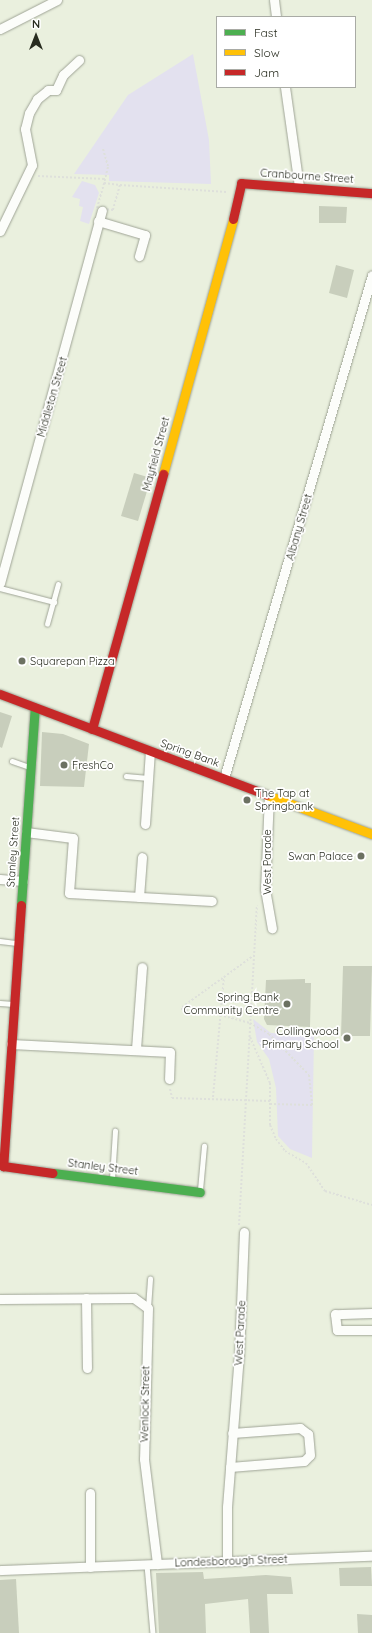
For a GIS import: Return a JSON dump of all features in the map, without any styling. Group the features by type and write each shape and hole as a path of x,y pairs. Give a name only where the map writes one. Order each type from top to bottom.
{"street":[{"path":"0,29 58,0"},
{"path":"274,0 276,16"},
{"path":"0,231 30,169 25,129 29,113 37,99 48,90 56,90 63,75 79,60"},
{"path":"285,88 299,187"},
{"name":"Cranbourne Street","path":"241,184 372,193"},
{"name":"Mayfield Street","path":"92,729 224,257 241,184"},
{"name":"Middleton Street","path":"0,583 55,389 98,221 102,211"},
{"path":"98,221 145,235 139,256"},
{"name":"Albany Street","path":"224,778 372,275"},
{"name":"Spring Bank","path":"0,694 150,752 224,778 372,834"},
{"name":"Stanley Street","path":"35,707 11,1044 4,1082 1,1166 200,1192"},
{"path":"145,824 150,752"},
{"name":"West Parade","path":"269,795 265,889 272,928"},
{"path":"26,832 72,838 69,893 212,901"},
{"path":"139,897 142,857"},
{"path":"0,879 23,881"},
{"path":"136,1049 142,967"},
{"path":"11,1044 136,1049 170,1052 169,1079"},
{"name":"West Parade","path":"227,1560 230,1467 244,1232"},
{"path":"86,1298 87,1368"},
{"path":"0,1299 134,1298 148,1308"},
{"name":"Wenlock Street","path":"148,1308 144,1459 152,1565"},
{"path":"372,1313 335,1314 337,1330 372,1330"},
{"path":"230,1467 304,1461 310,1455 308,1434 300,1428 232,1433"},
{"path":"90,1493 90,1568"},
{"name":"Londesborough Street","path":"0,1570 90,1568 227,1560 372,1556"}],"lane":[{"path":"48,624 58,584"},
{"path":"0,588 54,602"},
{"path":"12,761 30,768"},
{"path":"126,776 148,778"},
{"path":"0,941 18,943"},
{"path":"0,1003 14,1004"},
{"path":"112,1180 115,1131"},
{"path":"200,1192 204,1146"},
{"path":"148,1308 150,1279"},
{"path":"152,1565 153,1633"}],"path":[{"path":"103,149 108,167 97,208 102,211 113,210 120,185"},
{"path":"30,169 34,176 105,179"},
{"path":"104,183 239,193"},
{"path":"244,1232 238,1232 257,903"},
{"path":"254,955 182,1007 182,1010 220,1013 250,1022 275,1039 309,1075 312,1083 312,1105 271,1104"},
{"path":"213,1098 224,977"},
{"path":"250,1036 264,1066 271,1100 270,1125 285,1150 306,1162 326,1191 372,1204"},
{"path":"169,1079 172,1098 271,1100"}],"shaded area":[{"path":"193,54 209,140 211,184 109,181 109,175 74,174 128,95"},
{"path":"82,181 95,185 99,193 89,224 80,221 83,207 79,206 80,199 72,197"},
{"path":"253,1019 271,1033 314,1035 312,1158 290,1149 278,1136 276,1088 269,1059 257,1042"}],"building":[{"path":"319,206 347,207 346,223 319,223"},
{"path":"336,265 354,270 347,298 329,293"},
{"path":"134,473 151,478 138,521 121,516"},
{"path":"0,712 12,716 2,748 0,747"},
{"name":"FreshCo","path":"42,732 63,734 89,744 84,787 40,786"},
{"name":"Collingwood Primary School","path":"343,966 372,966 370,1036 341,1036"},
{"name":"Spring Bank Community Centre","path":"305,979 305,983 311,983 310,1027 267,1025 264,1019 266,980"},
{"path":"371,1567 372,1586 340,1586 339,1568"},
{"path":"203,1572 204,1579 266,1575 291,1577 293,1594 267,1594 269,1633 250,1633 248,1599 205,1604 206,1633 159,1633 156,1573"},
{"path":"16,1579 19,1633 0,1633 0,1580"},
{"path":"357,1614 372,1615 372,1633 358,1633"}],"traffic: fast":[{"path":"21,905 35,707"},
{"path":"53,1173 200,1192"}],"traffic: slow":[{"path":"163,474 233,219"},
{"path":"267,795 372,834"}],"traffic: jam":[{"path":"233,219 241,183 372,193"},
{"path":"92,729 163,474"},
{"path":"0,694 267,795"},
{"path":"21,905 3,1166 53,1173"}],"place":[{"name":"Squarepan Pizza","path":"22,661"},
{"name":"FreshCo","path":"64,765"},
{"name":"The Tap at Springbank","path":"247,800"},
{"name":"Swan Palace","path":"361,856"},
{"name":"Spring Bank Community Centre","path":"287,1004"},
{"name":"Collingwood Primary School","path":"347,1038"}]}
